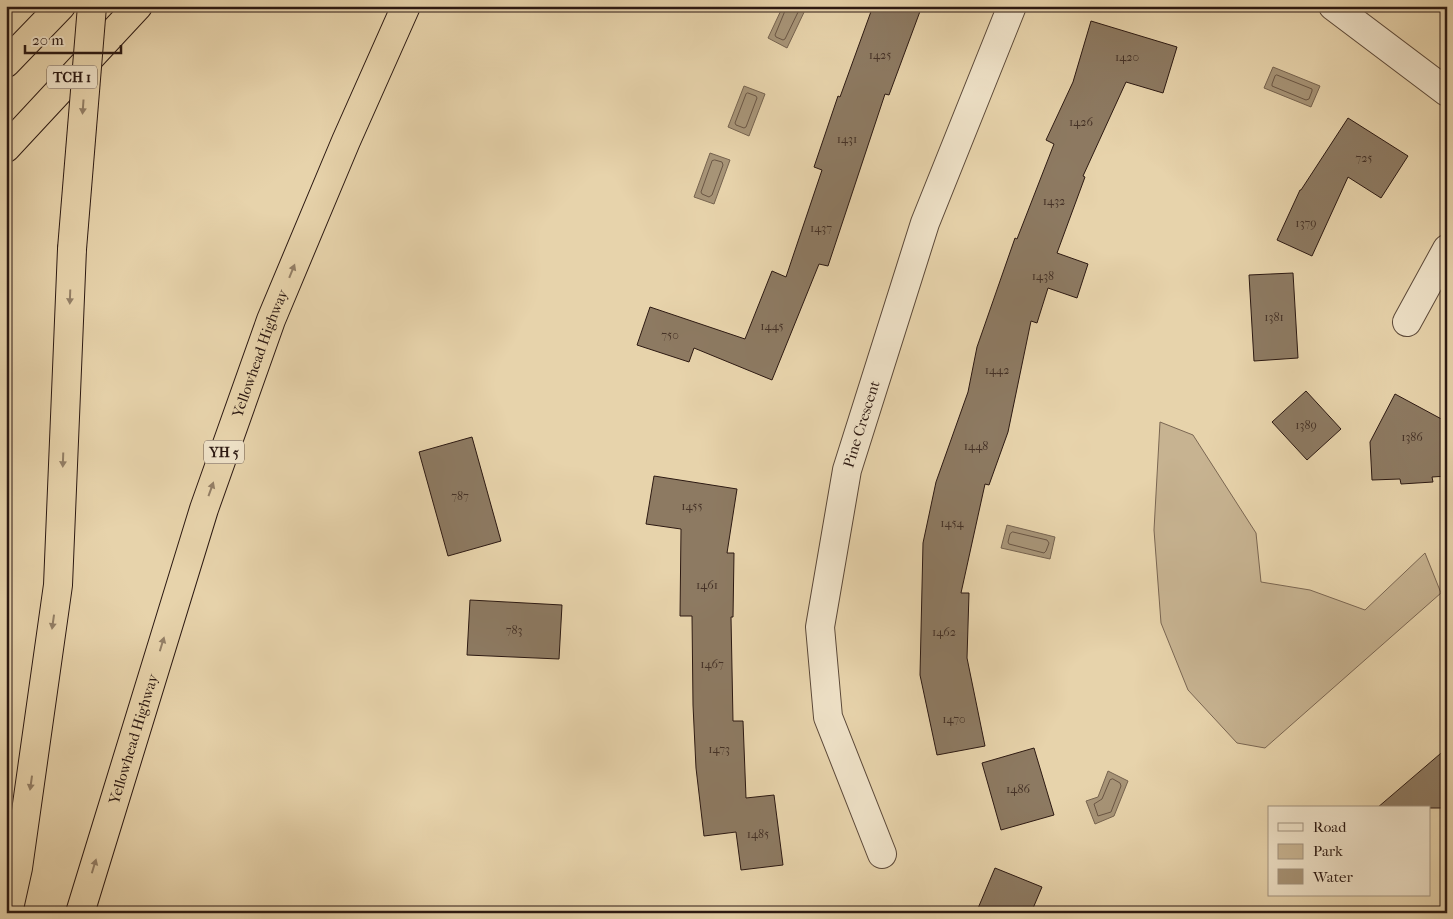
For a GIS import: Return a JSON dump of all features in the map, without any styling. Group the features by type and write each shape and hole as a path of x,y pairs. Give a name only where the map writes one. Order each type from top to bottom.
{"highway":[{"path":"6,63 61,6"},
{"path":"8,913 18,868 58,585 72,249 92,6"},
{"name":"TCH 1","path":"6,148 138,6"},
{"name":"Yellowhead Highway","path":"80,913 204,509 265,338 346,141 406,6"}],"street":[{"name":"Pine Crescent","path":"882,854 828,717 820,627 847,470 925,223 1012,6"},
{"path":"1333,6 1447,92"},
{"path":"1407,322 1447,249"}],"green space":[{"path":"1160,422 1193,435 1256,533 1261,582 1310,590 1365,610 1425,553 1441,593 1265,748 1237,743 1188,690 1161,623 1154,530"}],"water":[{"path":"783,6 807,6 787,48 768,38"},
{"path":"1273,67 1320,86 1311,107 1264,88"},
{"path":"744,86 765,94 749,136 728,127"},
{"path":"710,153 730,160 714,204 694,197"},
{"path":"1007,525 1055,537 1050,559 1001,548"},
{"path":"1108,771 1128,781 1114,816 1095,824 1086,801 1098,797"}],"building":[{"path":"873,6 922,6 889,95 885,94 828,266 819,264 772,380 694,348 689,362 637,345 650,307 745,339 772,271 786,277 822,170 814,167 838,96 840,97"},
{"path":"1091,21 1177,47 1163,93 1126,82 1083,176 1085,177 1057,253 1088,264 1077,298 1048,288 1037,323 1031,321 1008,432 989,485 985,484 961,593 969,593 967,658 985,746 937,755 920,675 923,543 936,482 968,392 977,347 1015,238 1017,239 1054,144 1046,140 1073,82"},
{"path":"1348,118 1408,156 1381,198 1348,177 1312,256 1277,240 1300,190"},
{"path":"1293,273 1298,358 1254,361 1249,275"},
{"path":"1306,391 1341,429 1307,460 1272,422"},
{"path":"1395,394 1447,422 1447,476 1432,477 1433,482 1401,484 1400,479 1372,480 1370,442"},
{"path":"472,437 501,541 448,556 419,452"},
{"path":"654,476 737,489 727,553 734,553 733,617 731,617 733,721 743,721 746,798 774,795 783,865 741,870 736,832 704,836 696,768 692,616 680,616 681,529 646,524"},
{"path":"470,600 562,605 559,659 467,655"},
{"path":"1034,748 1054,815 1001,830 982,763"},
{"path":"1447,748 1447,808 1379,806"},
{"path":"995,868 1042,887 1031,913 976,913"}]}
